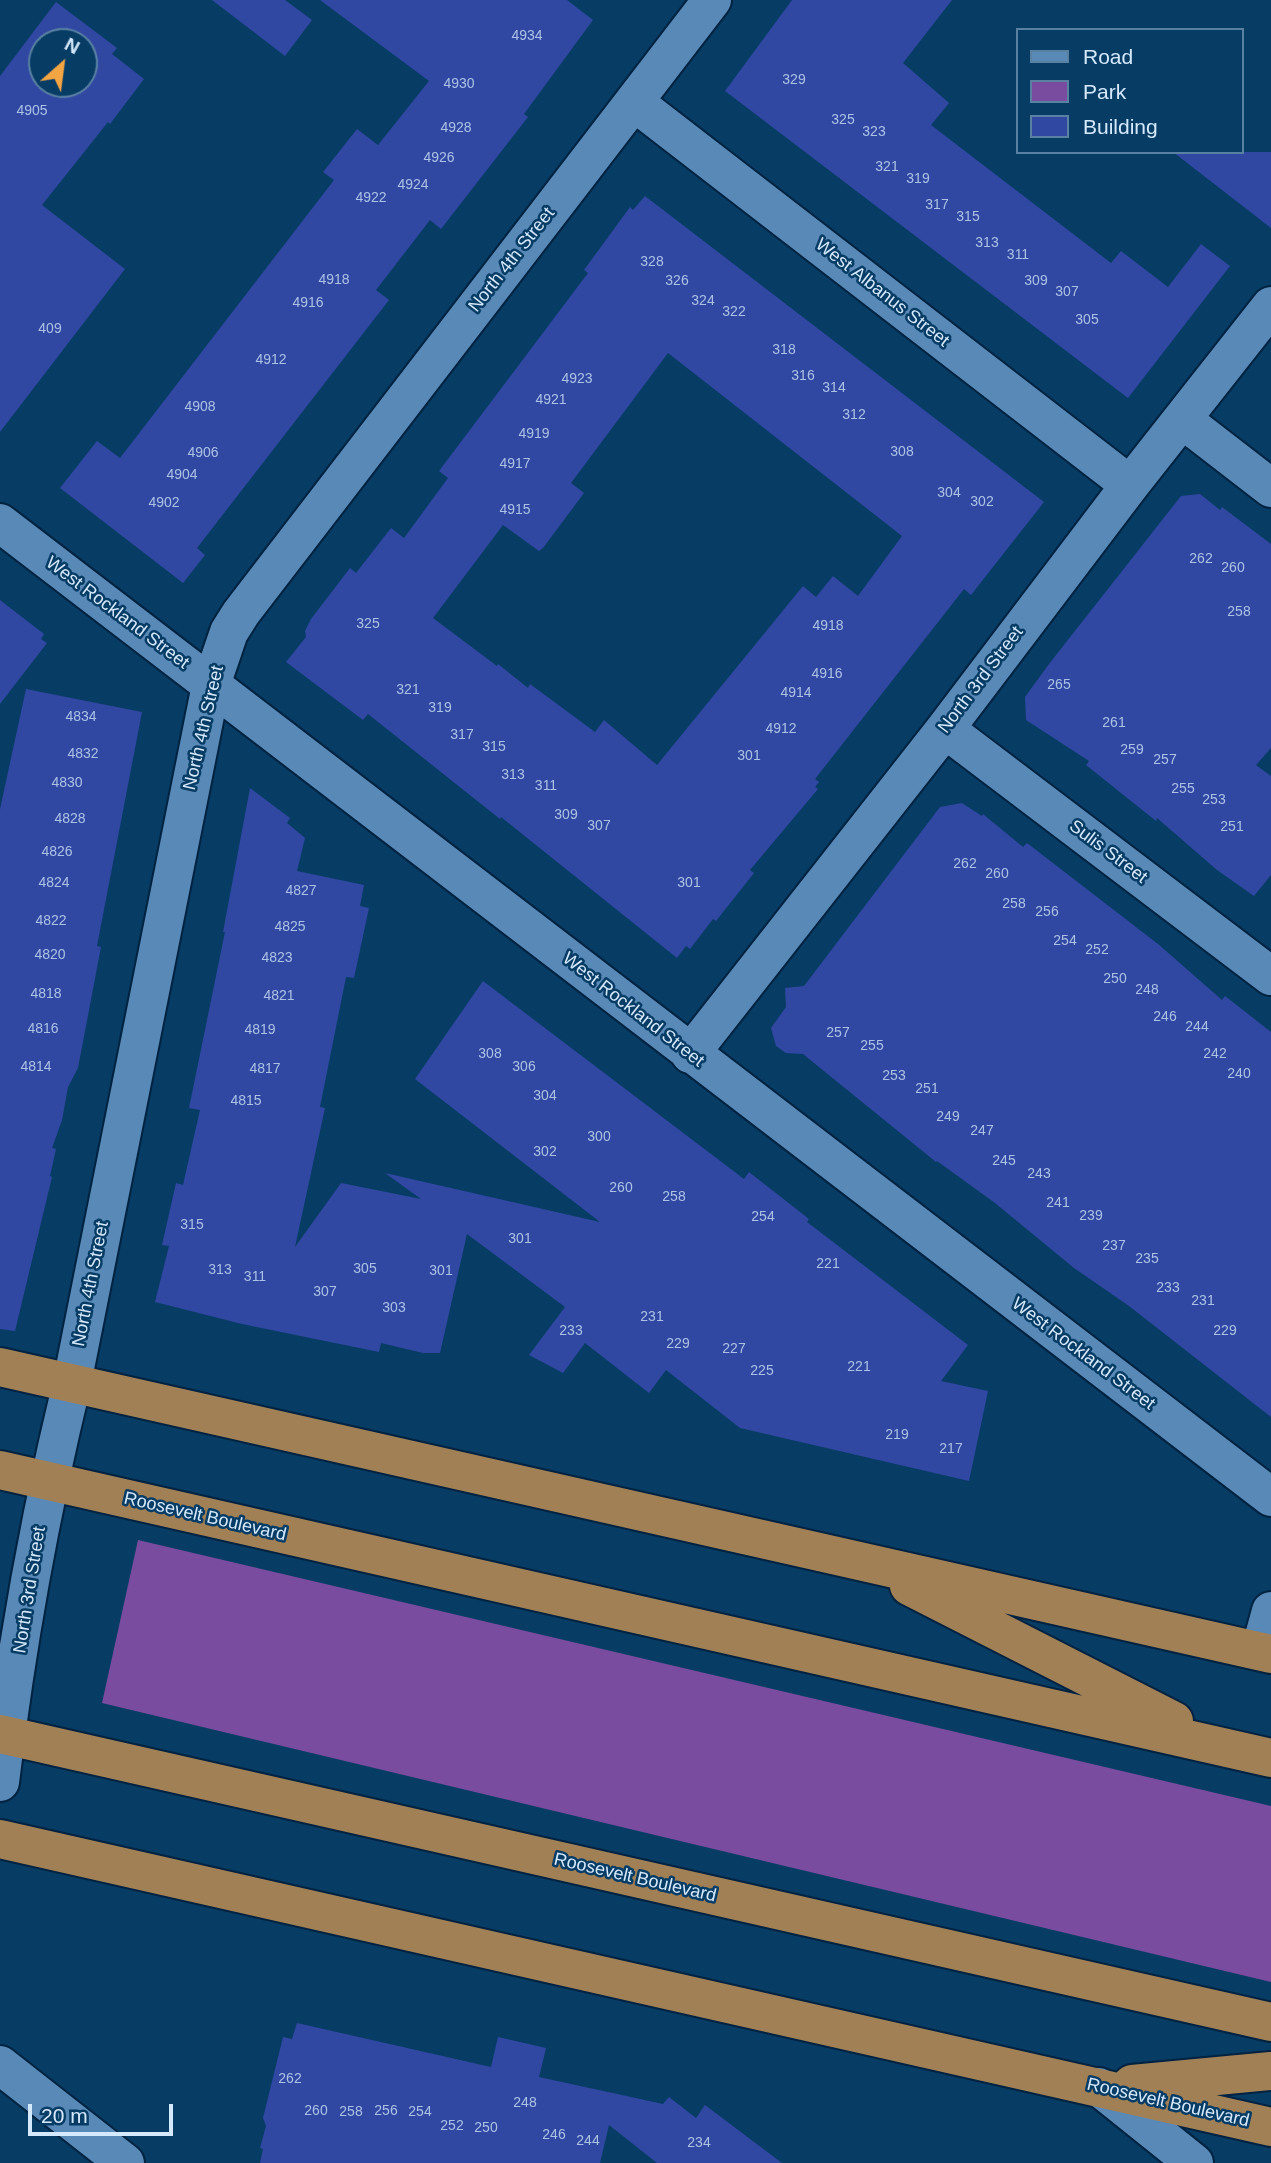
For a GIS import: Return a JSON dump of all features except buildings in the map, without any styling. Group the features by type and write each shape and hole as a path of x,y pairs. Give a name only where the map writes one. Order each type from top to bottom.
{"highway":[{"path":"0,1367 1266,1653"},
{"name":"Roosevelt Boulevard","path":"0,1470 1271,1758"},
{"path":"858,1560 1226,1747"},
{"name":"Roosevelt Boulevard","path":"3,1735 1271,2022"},
{"name":"Roosevelt Boulevard","path":"0,1839 1271,2127"},
{"path":"1099,2087 1271,2071"}],"street":[{"name":"North 4th Street","path":"48,1481 72,1382 211,685 229,632 712,0"},
{"name":"West Albanus Street","path":"634,102 1130,485"},
{"name":"North 3rd Street","path":"690,1054 1271,306"},
{"path":"1183,420 1271,488"},
{"name":"West Rockland Street","path":"0,523 1270,1498"},
{"name":"Sulis Street","path":"945,729 1271,976"},
{"name":"North 3rd Street","path":"0,1782 3,1735 48,1481"},
{"path":"1266,1653 1271,1611"},
{"path":"0,2065 125,2163"},
{"path":"1099,2087 1194,2163"}],"green space":[{"path":"138,1540 1271,1806 1271,1982 102,1703"}]}
